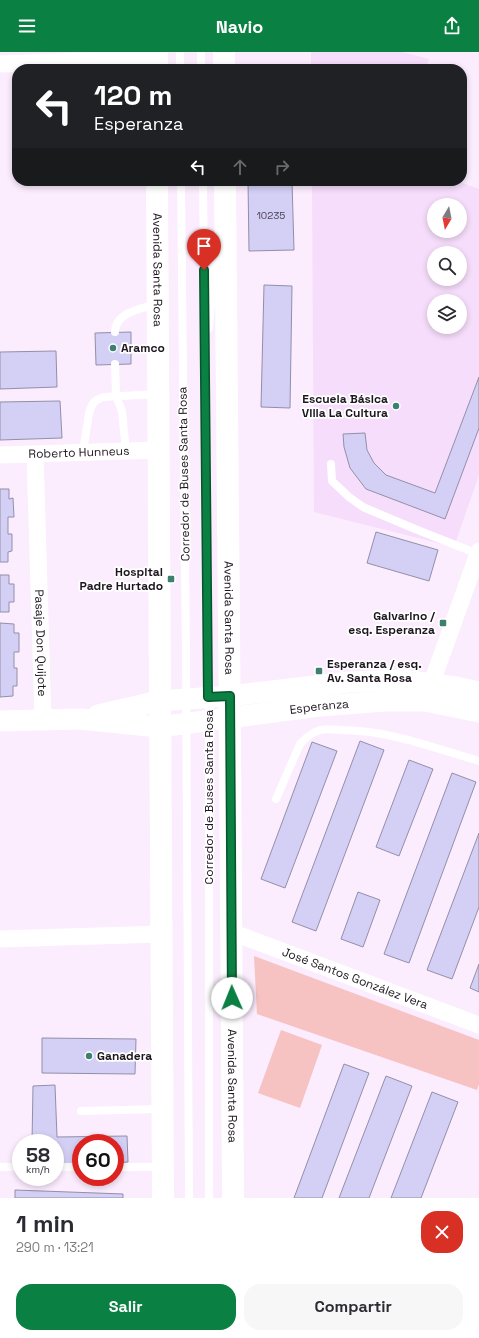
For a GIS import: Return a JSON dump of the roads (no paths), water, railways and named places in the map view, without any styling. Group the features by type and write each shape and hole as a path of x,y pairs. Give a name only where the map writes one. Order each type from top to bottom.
{"main road":[{"path":"224,52 224,64"},
{"name":"Avenida Santa Rosa","path":"157,186 159,727 163,1198"},
{"name":"Avenida Santa Rosa","path":"225,186 233,1198"}],"street":[{"path":"0,64 157,60"},
{"name":"Roberto Hunneus","path":"0,455 158,450"},
{"name":"Pasaje Don Quijote","path":"35,454 43,720"},
{"path":"428,692 474,581 479,553"},
{"name":"Esperanza","path":"428,692 479,712"},
{"name":"Esperanza","path":"80,719 159,701 208,697 230,706 385,701 428,692 479,692"},
{"name":"Esperanza","path":"80,719 159,727 209,720 230,706"},
{"path":"0,721 80,719"},
{"name":"José Santos González Vera","path":"231,933 260,942 479,1025"},
{"path":"0,939 161,934"}],"lane":[{"path":"180,52 180,64"},
{"path":"201,52 201,64"},
{"name":"Corredor de Buses Santa Rosa","path":"181,186 189,1198"},
{"name":"Corredor de Buses Santa Rosa","path":"203,186 209,720 209,1198"},
{"path":"205,375 215,249 225,186"},
{"path":"115,332 117,322 124,316 157,304"},
{"path":"115,364 116,396 122,411 126,451"},
{"path":"83,452 89,413 95,401 103,397 158,394"},
{"path":"331,464 332,481 349,497 363,507 415,529 479,553"},
{"path":"276,799 300,744 306,737 320,730 356,730 384,733 479,761"},
{"path":"81,1111 162,1109"},
{"path":"0,1167 12,1167"},
{"path":"124,1167 163,1167"}],"place":[{"name":"Aramco","path":"113,348"},
{"name":"Escuela Básica Villa La Cultura","path":"396,406"},
{"name":"Hospital Padre Hurtado","path":"171,579"},
{"name":"Galvarino / esq. Esperanza","path":"443,623"},
{"name":"Esperanza / esq. Av. Santa Rosa","path":"319,671"},
{"name":"Ganadera","path":"89,1056"}]}
